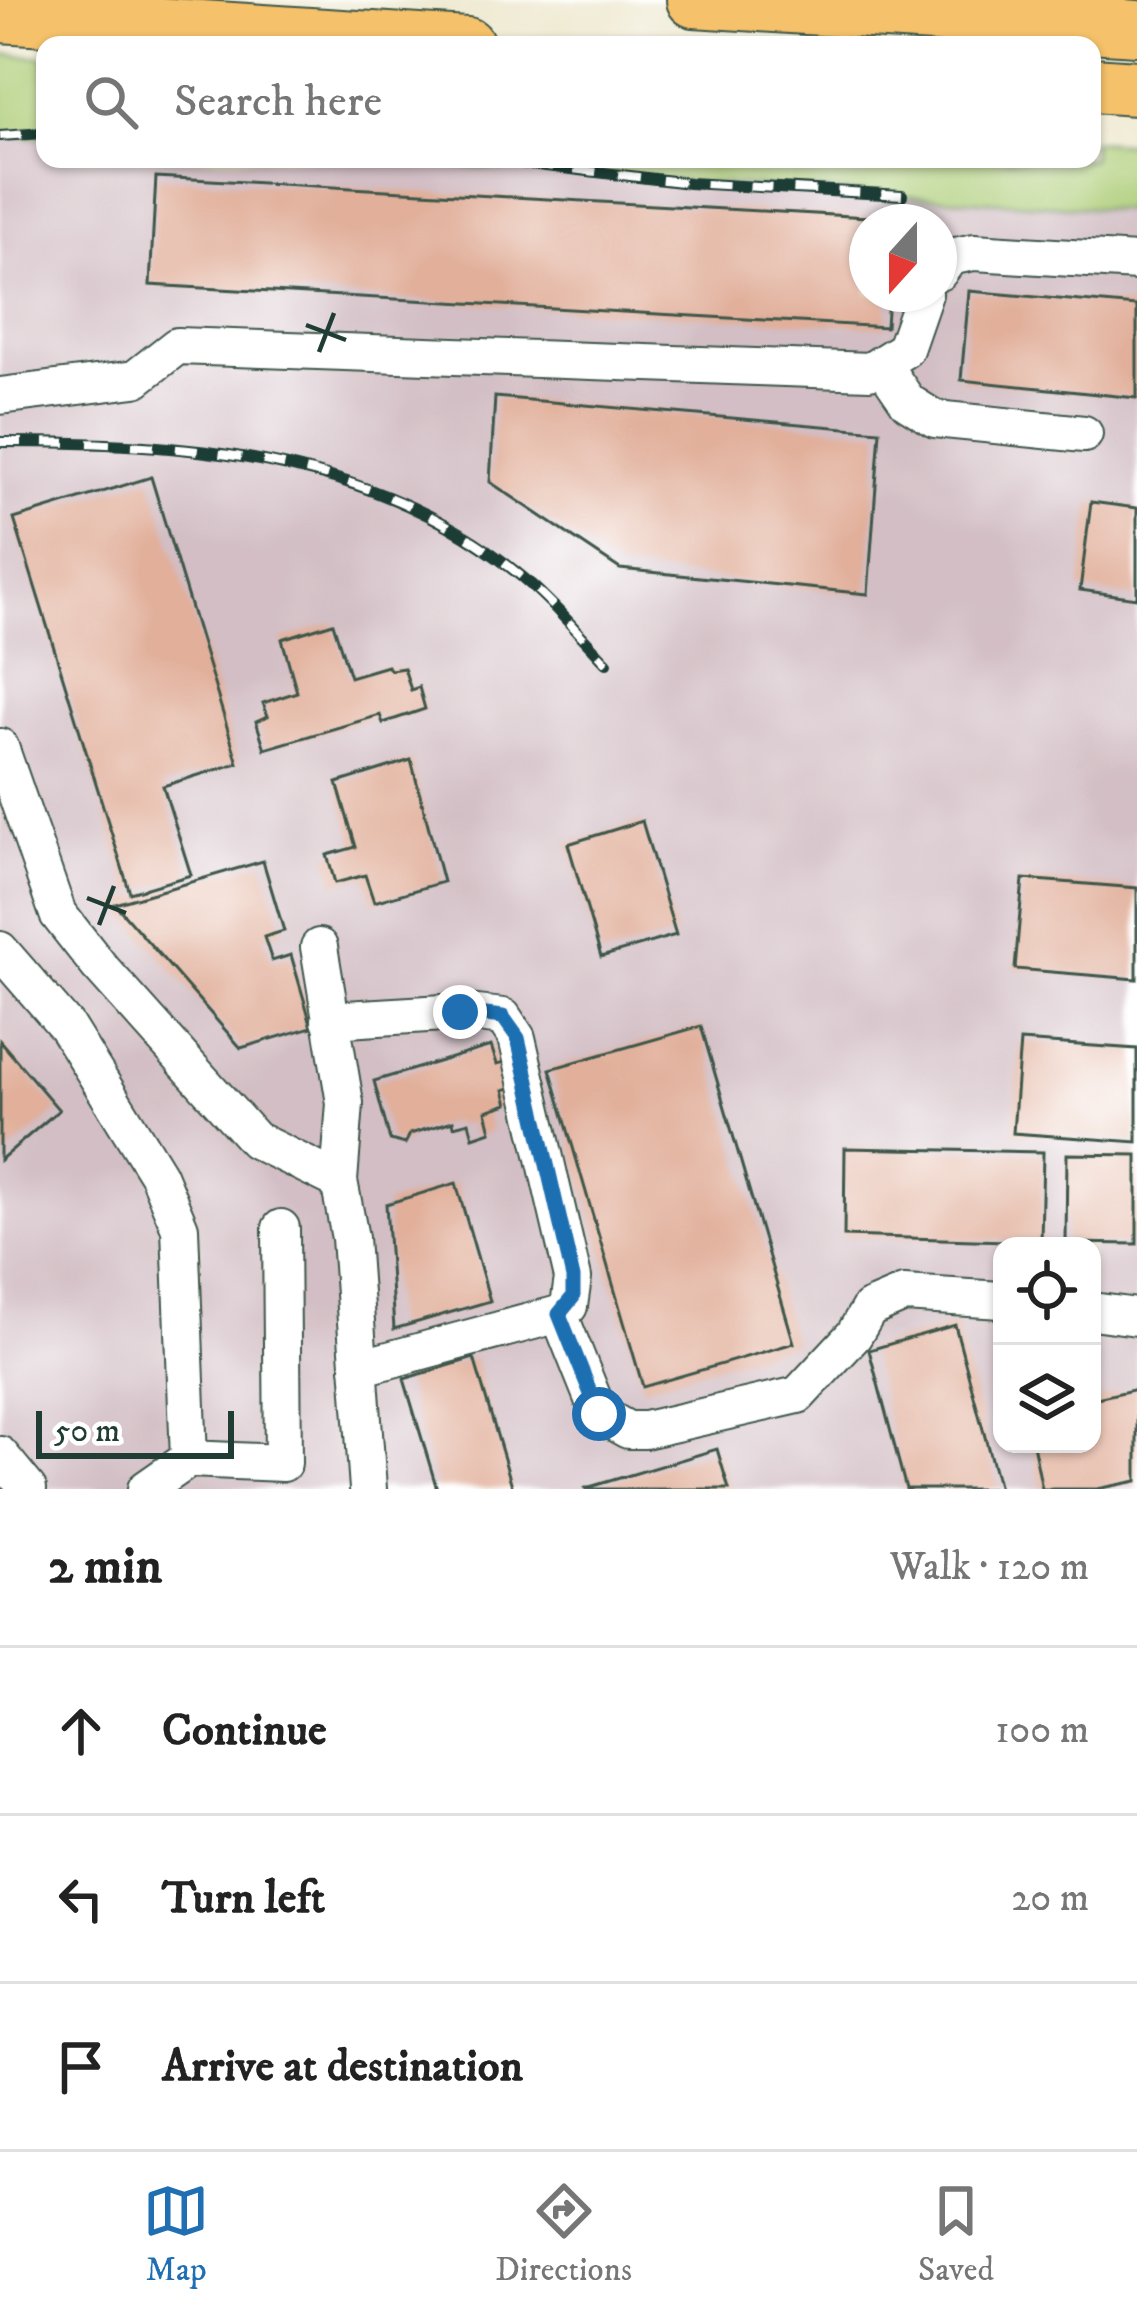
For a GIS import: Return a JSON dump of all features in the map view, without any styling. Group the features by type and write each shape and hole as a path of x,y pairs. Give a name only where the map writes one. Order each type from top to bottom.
{"highway":[{"path":"694,0 1137,28"},
{"path":"0,15 327,36"},
{"path":"1101,86 1137,88"}],"street":[{"path":"957,256 974,252 1137,262"},
{"path":"0,396 135,379 177,346 870,371 904,349 918,312"},
{"path":"882,364 908,402 935,418 1084,434"},
{"path":"0,747 58,914 71,931 255,1140 339,1180"},
{"path":"320,947 345,1103 339,1180 350,1238 368,1489"},
{"path":"0,950 66,1026 158,1175 180,1228 189,1459"},
{"path":"330,1020 485,1013 503,1017 512,1028 573,1278 573,1297 559,1314 359,1368"},
{"path":"146,1489 189,1459 283,1463 281,1228"},
{"path":"559,1314 599,1414 628,1430 646,1430 798,1395 854,1335 868,1309 904,1294 993,1299"},
{"path":"1101,1312 1137,1317"},
{"path":"0,1455 28,1489"}],"shaded area":[{"path":"0,135 36,137 36,168 484,168 1137,211 1137,1489 0,1489"}],"green space":[{"path":"0,54 36,56 36,137 0,135"},
{"path":"1101,142 1137,144 1137,211 484,168 1101,168"}],"building":[{"path":"156,177 849,216 849,312 887,312 886,327 150,285"},
{"path":"969,291 1137,306 1137,398 961,380"},
{"path":"495,397 880,431 868,594 620,569 490,482"},
{"path":"151,477 238,763 163,786 191,875 130,893 14,519"},
{"path":"1091,502 1137,508 1137,598 1080,590"},
{"path":"333,623 350,677 387,666 404,668 411,690 419,687 425,709 383,723 380,715 265,749 256,721 268,716 263,703 297,692 282,639"},
{"path":"411,760 443,882 374,902 365,875 335,883 327,855 356,847 337,783"},
{"path":"642,821 676,935 601,957 568,844"},
{"path":"263,861 284,931 264,937 272,961 291,955 312,1027 241,1048 115,904"},
{"path":"1023,879 1137,888 1137,979 1015,969"},
{"path":"701,1026 794,1343 643,1387 550,1069"},
{"path":"0,1041 59,1110 0,1160"},
{"path":"1020,1041 1137,1049 1137,1142 1013,1133"},
{"path":"491,1046 497,1064 505,1062 512,1087 504,1090 508,1104 486,1111 491,1131 473,1137 469,1122 454,1126 453,1121 410,1134 405,1144 390,1140 374,1081"},
{"path":"845,1148 1043,1152 1041,1237 993,1241 844,1236"},
{"path":"1067,1154 1137,1155 1137,1244 1066,1237"},
{"path":"456,1183 490,1301 394,1329 386,1204"},
{"path":"955,1325 999,1489 906,1489 869,1350"},
{"path":"474,1358 513,1489 437,1489 404,1379"},
{"path":"1137,1389 1137,1481 1097,1489 1042,1489 1035,1453 1101,1453 1101,1397"},
{"path":"717,1449 729,1489 586,1488"}],"railway":[{"path":"0,136 36,134"},
{"path":"563,168 689,183 902,195"},
{"path":"0,442 204,452 271,462 399,501 459,532 516,572 607,663"}],"route":[{"path":"460,1012 503,1017 518,1038 573,1278 573,1297 559,1314 599,1414"}]}
